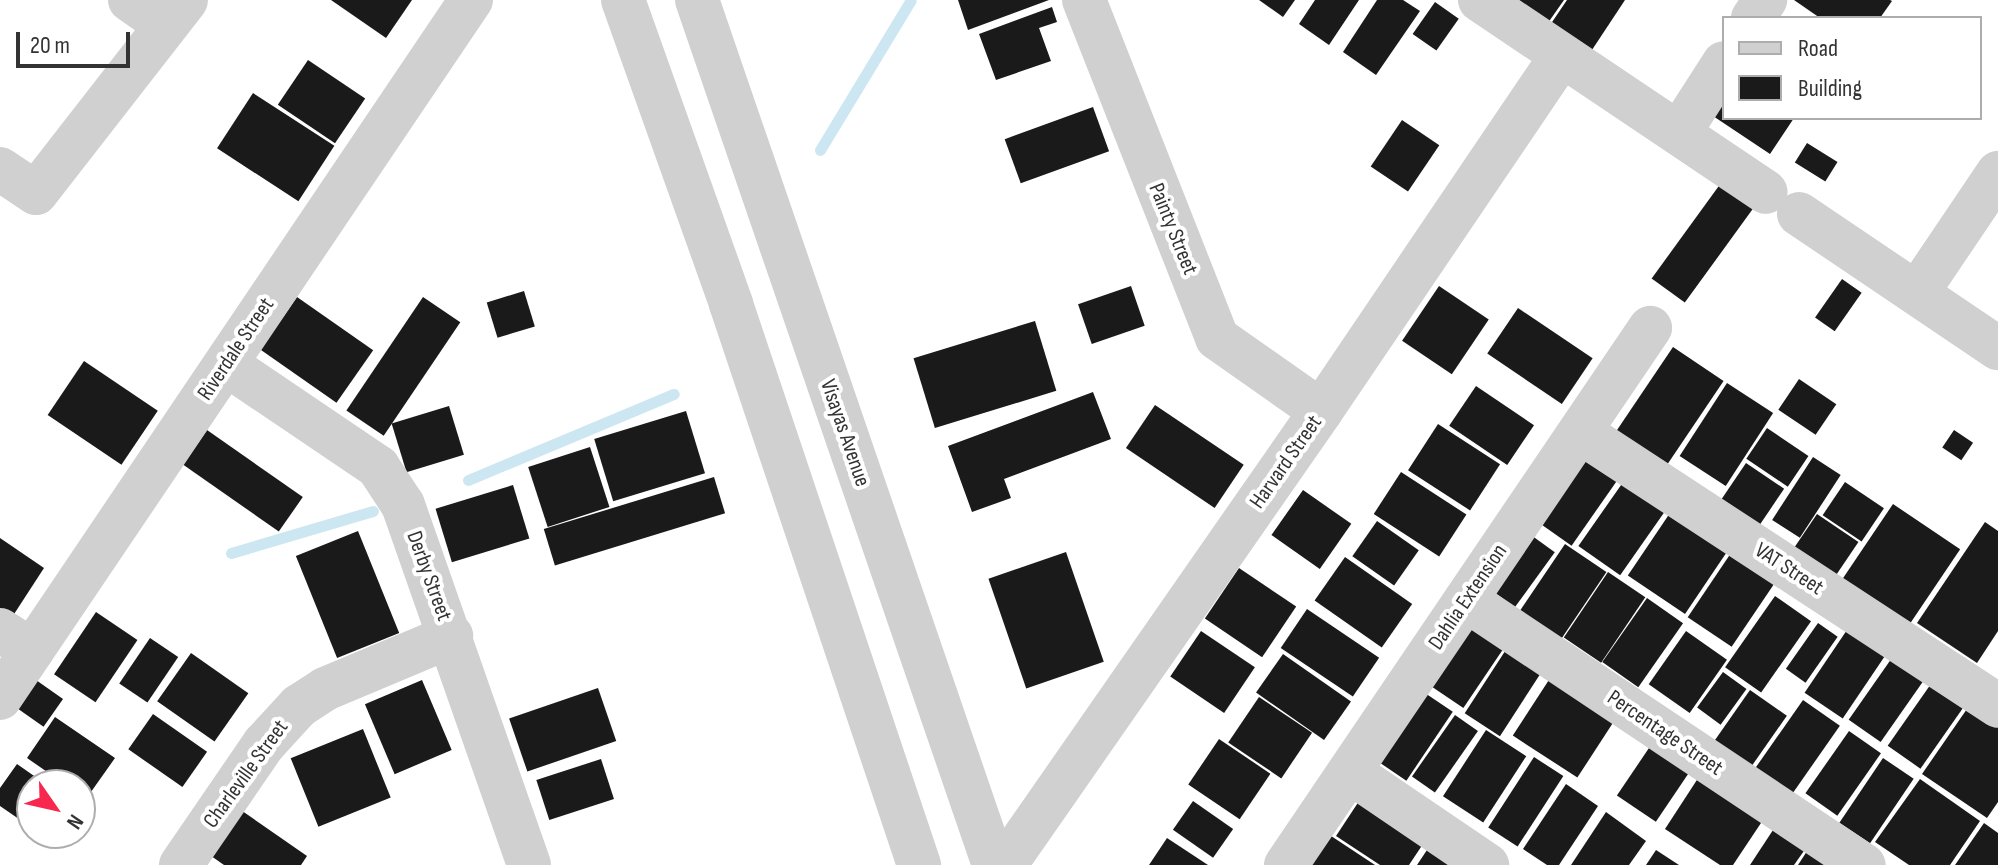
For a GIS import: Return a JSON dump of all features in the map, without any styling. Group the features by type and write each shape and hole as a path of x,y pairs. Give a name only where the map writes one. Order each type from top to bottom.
{"street":[{"path":"0,169 36,193 176,13 130,0"},
{"name":"Riverdale Street","path":"0,698 16,640 226,364 471,0"},
{"path":"623,0 731,304 919,865"},
{"name":"Visayas Avenue","path":"697,0 994,865"},
{"name":"Painty Street","path":"1084,0 1217,338 1321,411"},
{"path":"1480,0 1998,348"},
{"name":"Harvard Street","path":"1005,865 1321,411 1561,56"},
{"path":"1679,133 1722,66"},
{"path":"1917,293 1998,173"},
{"name":"Dahlia Extension","path":"1286,865 1650,328"},
{"name":"Derby Street","path":"226,364 378,467 403,505 529,865"},
{"name":"VAT Street","path":"1580,432 1998,706"},
{"name":"Percentage Street","path":"1466,600 1864,865"},
{"name":"Charleville Street","path":"181,865 264,744 299,706 325,689 451,636"},
{"path":"1350,772 1487,865"}],"building":[{"path":"331,0 412,0 386,38"},
{"path":"958,0 1049,0 968,30"},
{"path":"1259,0 1295,0 1283,17"},
{"path":"1315,0 1359,0 1329,45 1299,24"},
{"path":"1377,0 1403,0 1420,11 1376,75 1343,52"},
{"path":"1499,0 1564,0 1543,30"},
{"path":"1567,0 1625,0 1586,59 1546,31"},
{"path":"1794,0 1892,1 1881,16 1817,16"},
{"path":"1435,2 1459,19 1436,51 1413,34"},
{"path":"1052,7 1057,22 1039,28 1051,61 996,80 979,34"},
{"path":"308,60 365,99 335,143 278,105"},
{"path":"1722,90 1722,120 1793,120 1770,154 1707,112"},
{"path":"253,93 334,146 298,201 217,148"},
{"path":"1093,107 1109,151 1021,183 1005,139"},
{"path":"1402,120 1439,145 1408,192 1371,166"},
{"path":"1807,143 1838,162 1825,182 1795,163"},
{"path":"1721,183 1754,207 1685,303 1652,278"},
{"path":"1842,279 1862,293 1835,331 1815,318"},
{"path":"1131,286 1145,326 1092,344 1078,304"},
{"path":"1439,286 1489,320 1452,374 1402,341"},
{"path":"524,291 535,326 498,338 487,302"},
{"path":"297,297 373,350 336,403 260,349"},
{"path":"423,297 460,322 384,436 346,411"},
{"path":"1518,308 1593,358 1562,404 1487,354"},
{"path":"1035,321 1056,391 935,428 914,358"},
{"path":"1673,347 1724,381 1662,472 1611,438"},
{"path":"84,361 158,411 121,465 48,415"},
{"path":"1799,379 1836,404 1816,435 1778,410"},
{"path":"1727,383 1773,413 1726,486 1680,456"},
{"path":"1476,386 1534,425 1507,465 1449,426"},
{"path":"1093,392 1111,439 1004,479 1011,498 972,512 948,446"},
{"path":"1155,405 1244,465 1215,508 1126,448"},
{"path":"449,406 464,455 407,472 392,424"},
{"path":"686,411 705,473 613,501 594,439"},
{"path":"1438,424 1500,464 1470,510 1408,470"},
{"path":"1767,428 1808,456 1788,487 1746,459"},
{"path":"207,430 303,497 279,532 183,464"},
{"path":"1954,430 1973,443 1961,460 1942,447"},
{"path":"1577,442 1622,474 1572,546 1527,514"},
{"path":"590,447 609,507 548,527 528,467"},
{"path":"1813,457 1841,475 1800,538 1772,520"},
{"path":"1746,463 1784,489 1757,529 1719,504"},
{"path":"1401,472 1466,514 1439,556 1374,514"},
{"path":"714,477 725,513 555,565 544,529"},
{"path":"1626,478 1668,507 1620,575 1578,546"},
{"path":"1845,482 1884,508 1862,541 1823,515"},
{"path":"513,485 529,539 452,562 436,509"},
{"path":"1303,490 1351,524 1320,569 1271,535"},
{"path":"1893,504 1960,549 1909,625 1842,579"},
{"path":"1672,510 1729,549 1685,614 1628,575"},
{"path":"1817,514 1858,542 1835,577 1794,549"},
{"path":"1377,521 1419,550 1394,585 1352,556"},
{"path":"1985,522 1998,531 1998,631 1977,663 1917,623"},
{"path":"1520,527 1555,552 1515,607 1480,582"},
{"path":"358,531 399,633 337,658 296,556"},
{"path":"0,538 44,568 5,628 0,625"},
{"path":"1565,544 1606,572 1560,641 1519,613"},
{"path":"1733,550 1777,580 1732,647 1688,617"},
{"path":"1066,552 1104,662 1026,688 988,579"},
{"path":"1345,557 1412,604 1382,647 1315,600"},
{"path":"1239,568 1296,607 1262,657 1205,619"},
{"path":"1608,572 1645,597 1601,663 1564,637"},
{"path":"1775,596 1811,621 1761,693 1725,667"},
{"path":"1647,598 1683,623 1638,687 1602,662"},
{"path":"1307,609 1379,658 1353,697 1281,648"},
{"path":"1465,609 1510,639 1463,708 1419,678"},
{"path":"96,612 137,640 96,702 54,674"},
{"path":"1818,623 1838,637 1806,683 1786,669"},
{"path":"1851,624 1889,650 1843,719 1805,693"},
{"path":"1201,631 1255,667 1224,713 1170,677"},
{"path":"1686,631 1727,660 1690,713 1649,684"},
{"path":"150,638 178,657 147,703 119,684"},
{"path":"1511,642 1546,665 1500,736 1465,713"},
{"path":"191,653 248,693 214,741 157,701"},
{"path":"1283,654 1351,702 1324,740 1256,693"},
{"path":"1894,655 1926,677 1881,742 1849,720"},
{"path":"1558,666 1623,708 1577,778 1513,736"},
{"path":"1723,672 1746,689 1721,725 1697,708"},
{"path":"36,680 63,699 44,727 16,708"},
{"path":"422,680 452,750 395,774 365,704"},
{"path":"1933,681 1966,704 1920,769 1888,746"},
{"path":"1413,685 1453,712 1406,781 1367,754"},
{"path":"598,688 616,741 527,772 509,719"},
{"path":"1750,690 1787,716 1748,772 1711,746"},
{"path":"1259,697 1312,733 1281,778 1228,743"},
{"path":"1803,700 1840,726 1787,801 1750,775"},
{"path":"1969,706 1998,725 1998,802 1987,818 1922,774"},
{"path":"153,714 207,752 182,787 128,749"},
{"path":"1455,715 1478,731 1435,792 1412,776"},
{"path":"55,717 115,758 96,785 96,769 43,769 27,758"},
{"path":"363,729 391,798 318,827 291,758"},
{"path":"1486,730 1526,756 1483,822 1443,796"},
{"path":"1849,731 1881,753 1837,816 1805,793"},
{"path":"1219,739 1270,774 1240,819 1188,785"},
{"path":"1651,745 1690,771 1656,822 1617,796"},
{"path":"1534,757 1563,776 1518,847 1488,827"},
{"path":"1883,758 1914,779 1870,843 1839,823"},
{"path":"601,759 614,799 549,820 536,780"},
{"path":"17,764 24,769 16,769 16,817 0,806 0,788"},
{"path":"1706,766 1771,808 1733,865 1720,865 1665,829"},
{"path":"1920,779 1980,821 1950,865 1909,865 1875,842"},
{"path":"1566,784 1598,806 1559,865 1547,865 1523,849"},
{"path":"1367,789 1431,832 1409,865 1380,865 1336,836"},
{"path":"1193,801 1233,829 1213,858 1173,830"},
{"path":"235,806 307,856 301,865 224,865 204,851"},
{"path":"1606,812 1646,841 1629,865 1571,865"},
{"path":"1984,823 1998,833 1998,865 1955,865"},
{"path":"1775,827 1806,848 1794,865 1750,865"},
{"path":"1322,830 1375,865 1299,865"},
{"path":"1437,835 1483,865 1417,865"},
{"path":"1167,838 1208,865 1149,865"},
{"path":"1811,845 1841,865 1798,865"},
{"path":"1656,850 1679,865 1646,865"}],"waterway":[{"path":"820,150 911,0"},
{"path":"468,480 674,394"},
{"path":"231,553 373,511"}]}
